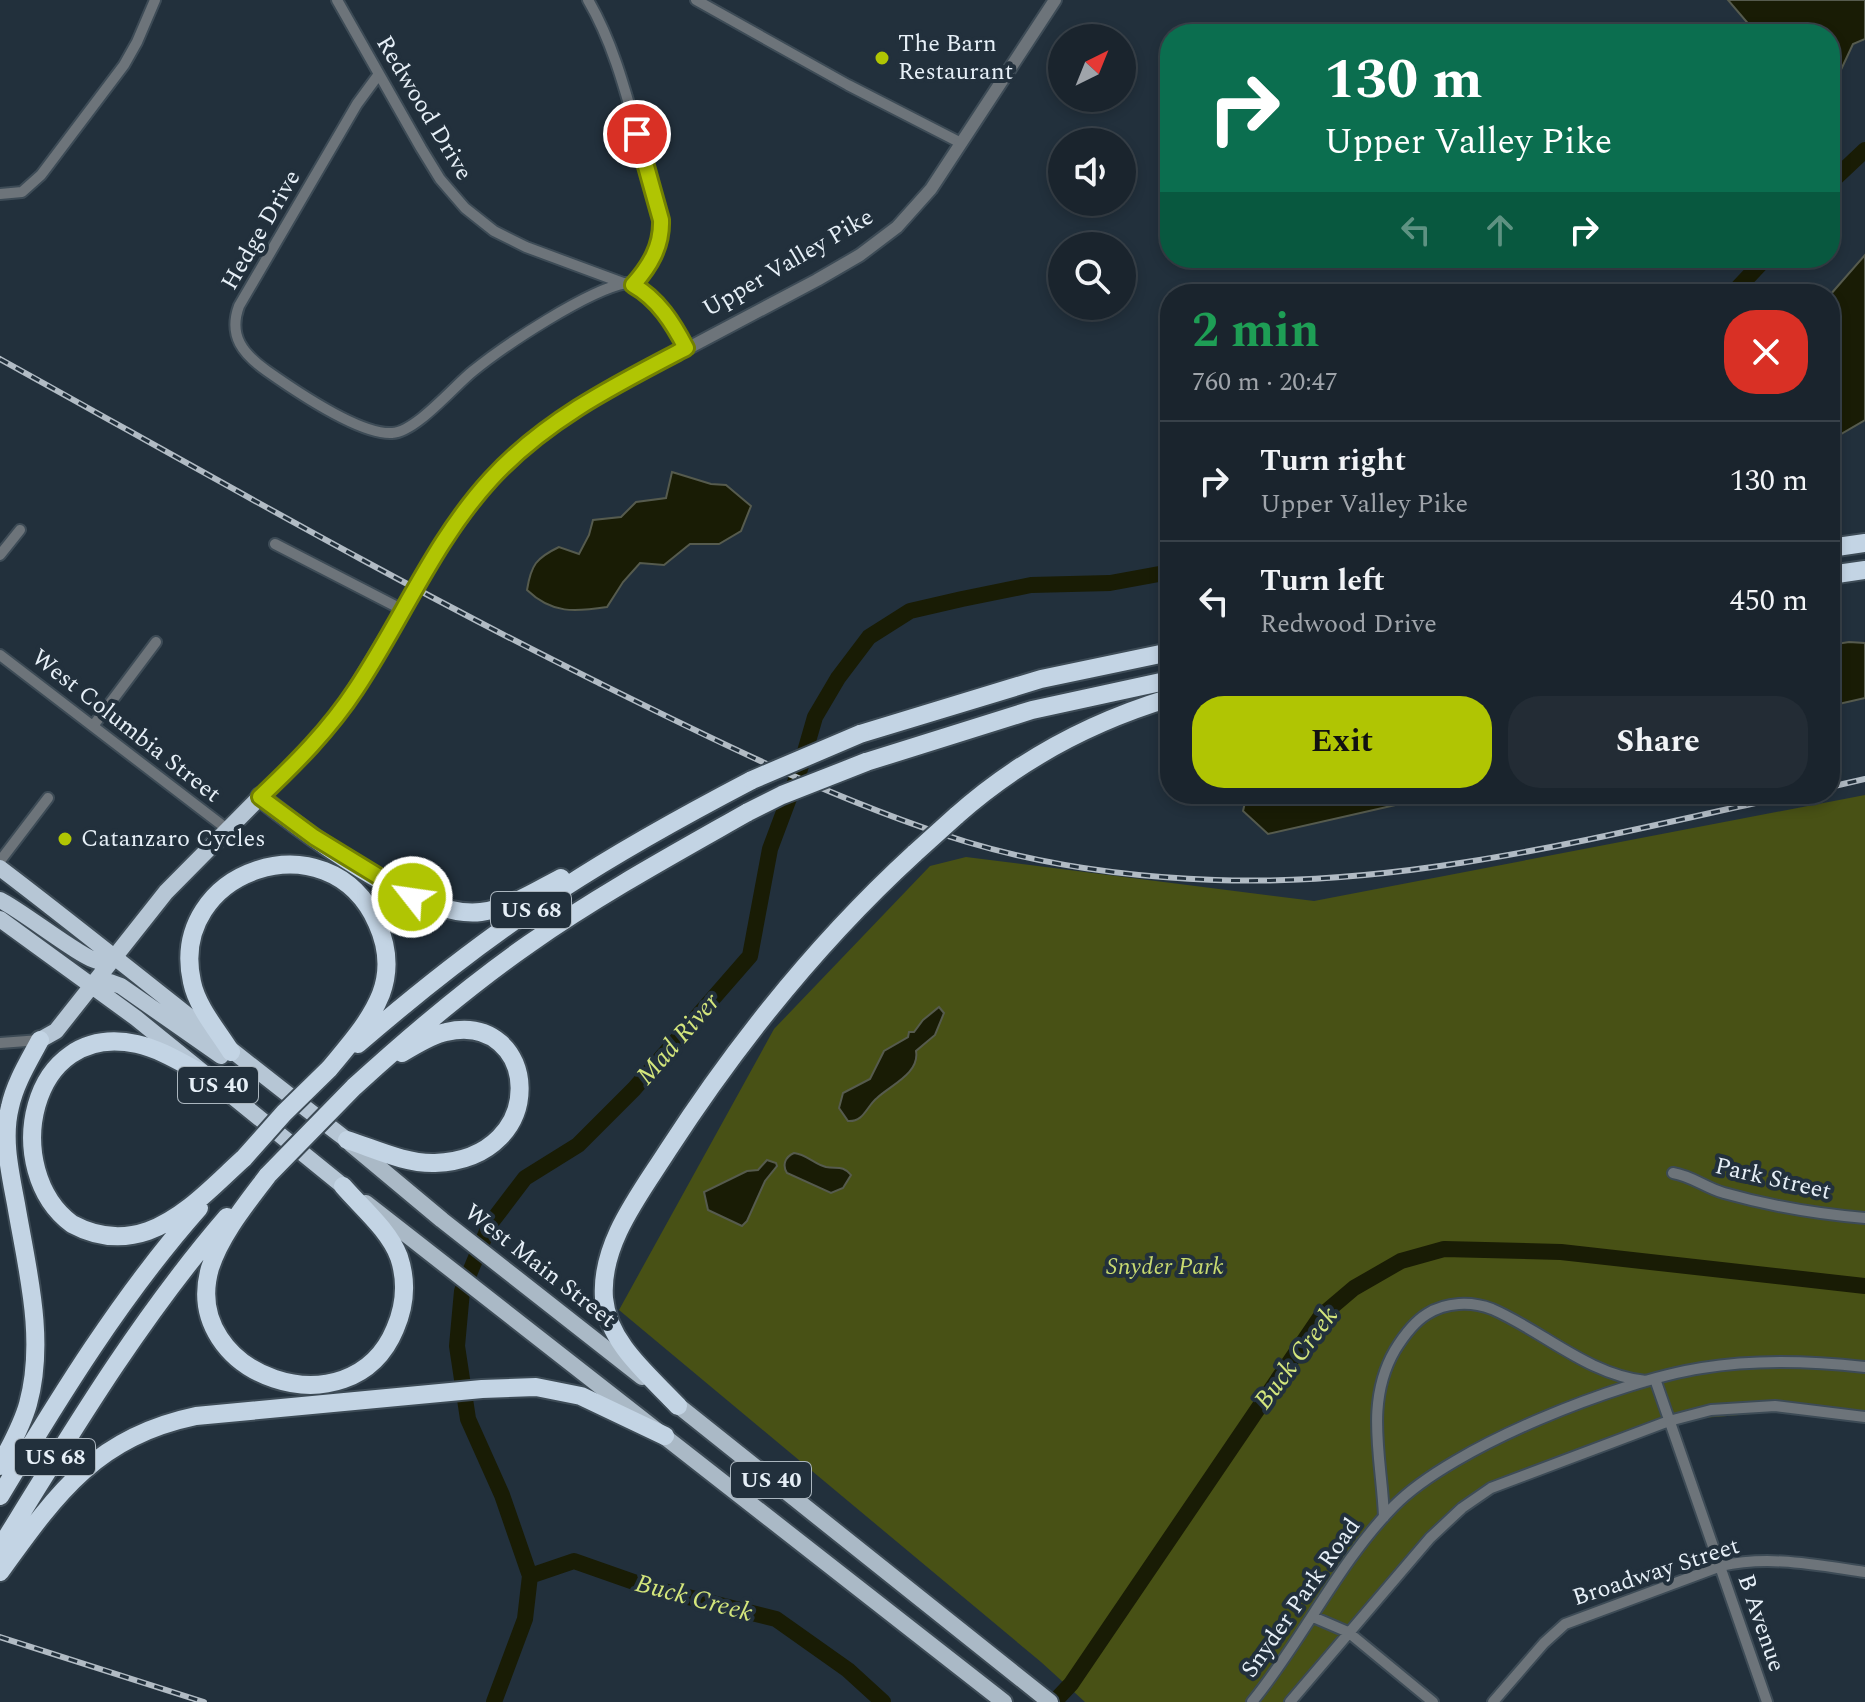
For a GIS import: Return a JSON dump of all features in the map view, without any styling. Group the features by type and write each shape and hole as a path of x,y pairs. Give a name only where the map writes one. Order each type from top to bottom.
{"highway":[{"path":"1840,547 1865,543"},
{"path":"1840,574 1865,570"},
{"name":"US 68","path":"0,1496 85,1359 195,1212 284,1113 329,1069 439,976 500,931 646,837 752,780 835,743 1041,679 1160,654"},
{"name":"US 68","path":"0,1548 71,1431 147,1317 247,1194 354,1087 428,1020 528,944 625,882 782,795 866,762 1032,710 1160,682"},
{"path":"678,1406 629,1355 612,1330 607,1314 604,1284 613,1247 649,1179 746,1040 822,948 915,853 1005,776 1101,722 1160,701"},
{"path":"260,797 288,820 395,888 452,912 481,912 511,903 646,837"},
{"name":"Upper Valley Pike","path":"40,1040 56,1031 166,892 260,797"},
{"path":"231,1052 195,993 190,967 194,934 207,907 227,886 243,875 269,865 299,864 330,873 354,889 373,914 385,948 387,964 381,994 357,1035 329,1069"},
{"name":"West Main Street","path":"0,868 347,1140"},
{"path":"0,900 93,960 103,961 116,956"},
{"name":"US 40","path":"0,919 93,985 343,1186"},
{"path":"93,985 110,982 121,986 243,1072 276,1086"},
{"path":"347,1140 416,1162 449,1161 469,1156 495,1142 513,1122 521,1097 519,1074 509,1054 490,1038 468,1031 443,1032 417,1044 354,1087"},
{"path":"0,1466 20,1426 34,1382 35,1334 7,1129 14,1093 40,1040"},
{"path":"203,1074 149,1047 121,1041 95,1044 66,1056 41,1077 21,1116 19,1145 31,1187 51,1210 82,1230 107,1236 135,1235 164,1223 193,1204 244,1158"},
{"path":"268,1175 239,1213 211,1265 209,1305 220,1335 238,1359 264,1376 295,1385 332,1382 365,1367 385,1347 403,1305 404,1287 398,1255 389,1238 343,1186"},
{"path":"0,1572 77,1476 115,1445 153,1427 196,1416 425,1394 536,1387 581,1396 665,1436"}],"main road":[{"name":"West Main Street","path":"347,1140 442,1220 1050,1702"},
{"name":"US 40","path":"343,1186 507,1311 1002,1701"}],"street":[{"path":"0,194 22,192 41,175 124,65 155,0"},
{"name":"Redwood Drive","path":"337,0 440,179 476,218 526,247 629,284 652,300 668,317 686,348"},
{"path":"588,0 605,36 631,113 661,220 658,245 647,270 629,284"},
{"path":"696,0 848,85 961,143"},
{"name":"Upper Valley Pike","path":"260,797 300,759 337,717 458,521 509,460 529,441 581,405 817,280 879,242 913,211 931,189 1055,0"},
{"name":"Hedge Drive","path":"379,74 357,104 239,306 235,318 236,337 245,353 260,366 356,424 377,432 398,433 420,419 496,354 601,290 629,284"},
{"path":"0,555 20,530"},
{"path":"275,544 403,610"},
{"path":"93,726 156,642"},
{"name":"West Columbia Street","path":"0,655 227,829"},
{"path":"0,861 48,798"},
{"path":"0,1043 40,1040"},
{"name":"Park Street","path":"1673,1173 1690,1177 1705,1187 1752,1200 1865,1218"},
{"name":"Snyder Park Road","path":"1384,1517 1376,1431 1379,1391 1387,1365 1399,1343 1430,1312 1442,1307 1468,1304 1492,1310 1578,1357 1624,1376 1651,1380"},
{"name":"Snyder Park Road","path":"1252,1702 1384,1517 1412,1490 1471,1453 1545,1419 1651,1380 1700,1368 1804,1362 1865,1367"},
{"name":"B Avenue","path":"1651,1380 1669,1421 1767,1702"},
{"path":"1290,1702 1430,1538 1478,1496 1547,1465 1669,1421 1711,1410 1751,1407 1811,1409 1865,1417"},
{"name":"Broadway Street","path":"1493,1702 1544,1643 1565,1624 1721,1566 1775,1560 1865,1572"},
{"path":"1313,1617 1348,1632 1433,1702"}],"green space":[{"name":"Snyder Park","path":"1865,795 1865,1417 1811,1409 1669,1421 1491,1488 1405,1565 1289,1702 1085,1702 619,1310 774,1029 930,866 966,857 1314,901 1818,804 1840,804 1840,800"}],"shaded area":[{"path":"1728,0 1865,0 1865,39 1853,44 1840,72 1840,24 1748,24"},
{"path":"1865,255 1865,420 1840,434 1840,284"},
{"path":"672,472 711,484 726,485 751,506 741,531 719,544 690,544 664,565 640,563 607,607 564,609 536,598 527,590 533,568 545,555 559,547 579,554 593,520 621,517 636,502 666,498"},
{"path":"1840,643 1865,643 1865,698 1840,704"},
{"path":"1245,804 1400,804 1268,834 1243,811"},
{"path":"939,1007 944,1013 935,1035 916,1051 914,1066 877,1098 861,1117 848,1121 839,1108 843,1093 870,1079 884,1051 908,1037 909,1032 914,1032"},
{"path":"794,1153 851,1175 843,1188 831,1193 787,1173 785,1162"},
{"path":"767,1160 777,1166 765,1181 742,1226 708,1210 704,1192 747,1171 758,1170"}],"waterway":[{"name":"Mad River","path":"1840,174 1865,150"},
{"name":"Mad River","path":"1741,284 1757,268"},
{"name":"Mad River","path":"494,1702 525,1619 530,1576 502,1495 468,1419 457,1346 462,1291 490,1224 525,1178 578,1145 634,1089 750,956 770,849 800,769 815,717 838,678 869,637 910,611 962,599 1031,585 1110,583 1160,574"},
{"name":"Buck Creek","path":"1054,1702 1071,1684 1321,1316 1354,1288 1401,1261 1444,1249 1561,1252 1865,1286"},
{"name":"Buck Creek","path":"530,1576 574,1561 648,1587 776,1619 848,1670 883,1702"}],"railway":[{"path":"0,359 370,564 640,704 871,808 967,842 1028,858 1121,873 1215,880 1289,880 1362,875 1508,855 1751,804"},
{"path":"1840,785 1865,779"},
{"path":"0,1637 204,1702"}],"place":[{"name":"The Barn Restaurant","path":"882,58"},
{"name":"Catanzaro Cycles","path":"65,839"}],"route":[{"path":"412,897 288,820 260,797 300,759 337,717 444,542 488,482 529,441 555,422 686,348 668,317 633,285 647,270 661,234 661,220 637,134"}]}
